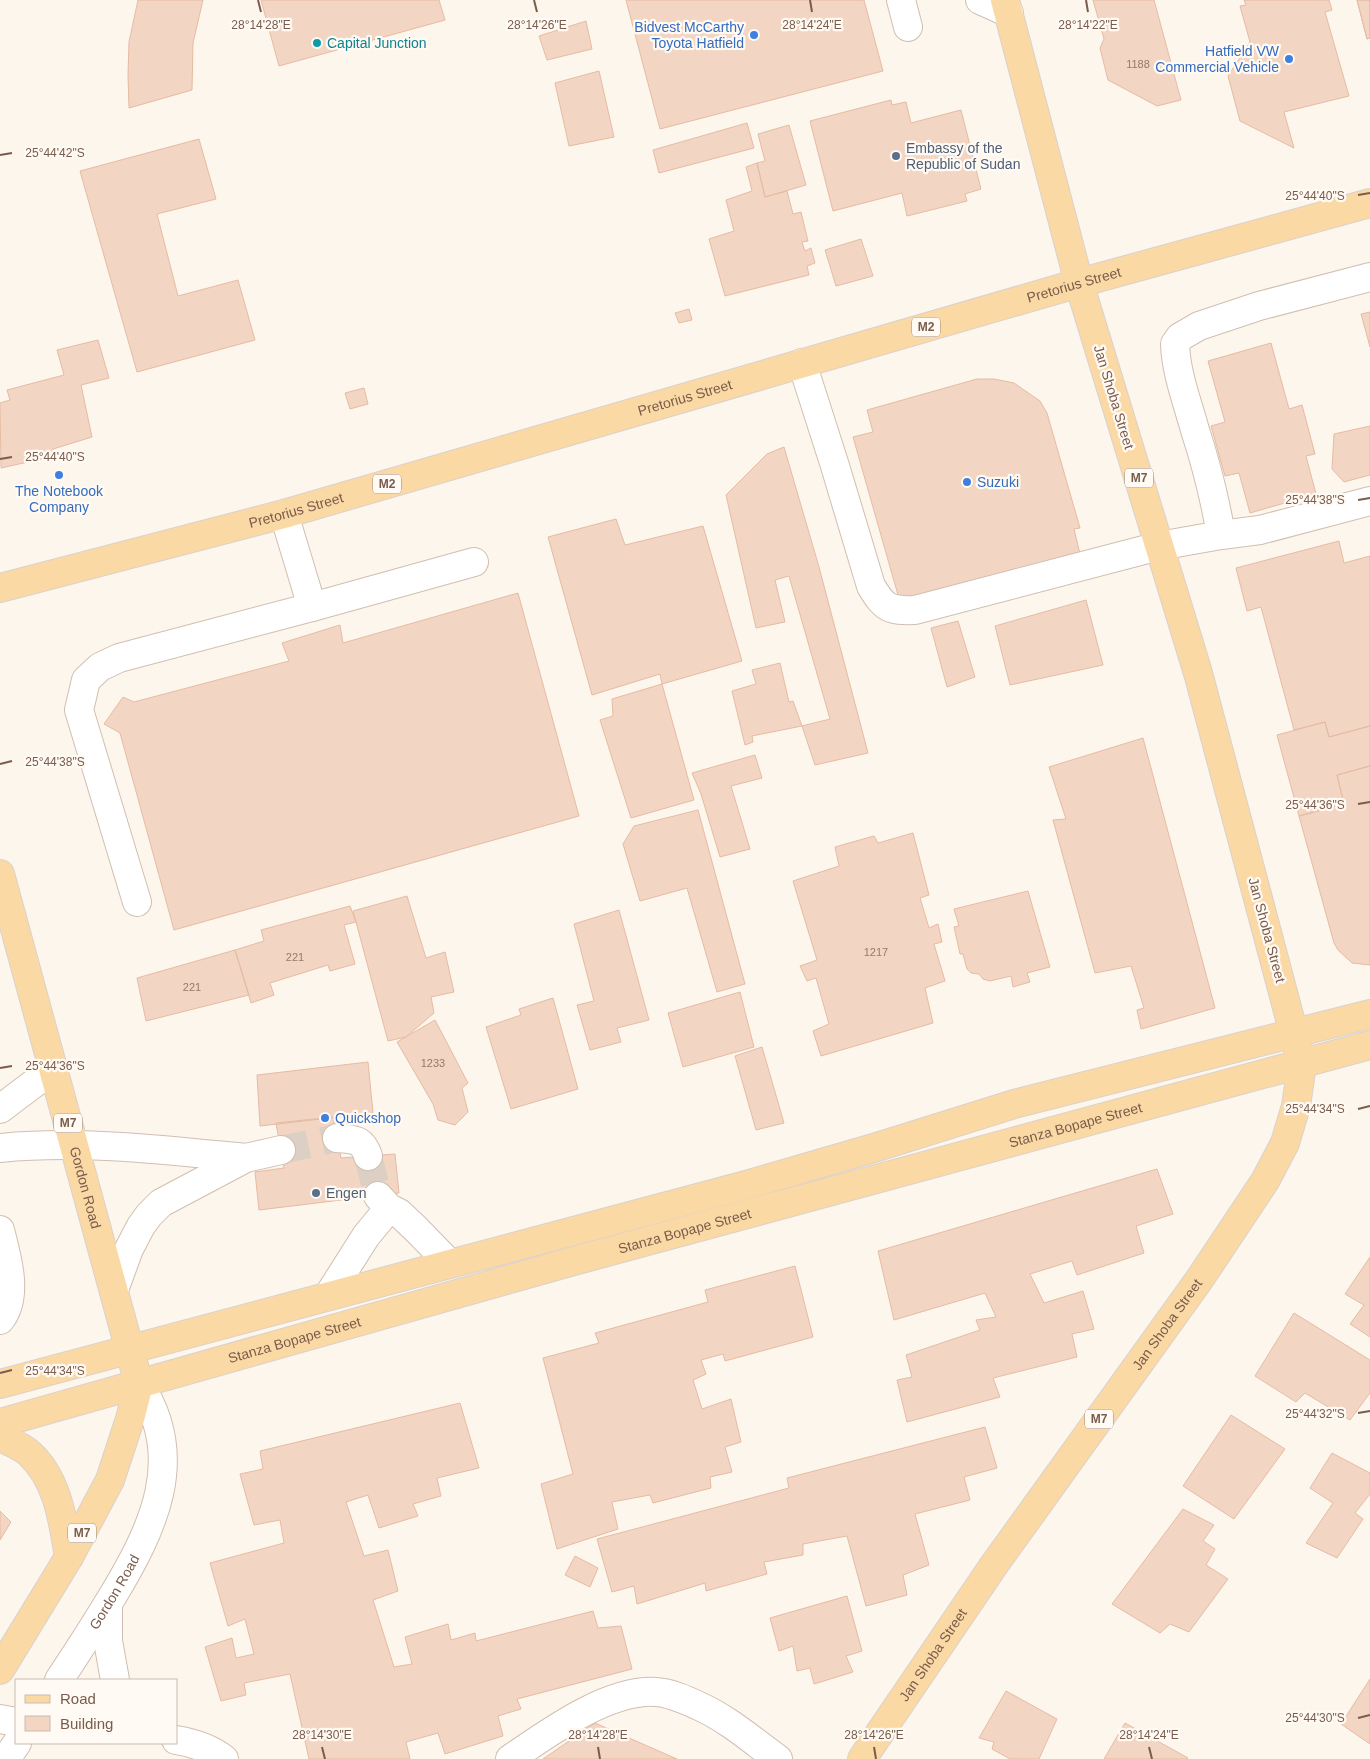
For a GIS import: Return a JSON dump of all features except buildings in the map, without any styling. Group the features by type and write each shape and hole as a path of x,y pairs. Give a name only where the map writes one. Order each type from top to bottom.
{"main road":[{"name":"Jan Shoba Street","path":"862,1759 994,1565 1199,1280 1265,1182 1285,1143 1296,1106 1302,1064 1198,673 1079,283 1007,7"},
{"name":"Pretorius Street","path":"0,588 284,514 1079,283 1370,203"},
{"name":"Gordon Road","path":"0,1670 69,1556 110,1480 130,1419 139,1384 2,890"},
{"path":"0,1384 756,1182 1014,1104 1370,1014"},
{"name":"Stanza Bopape Street","path":"0,1423 570,1262 1370,1045"},
{"path":"0,1437 29,1454 41,1467 55,1491 60,1507 69,1556"}],"street":[{"path":"902,0 908,27"},
{"path":"980,0 1007,7"},
{"path":"1221,535 1218,514 1198,436 1176,364 1174,344 1180,337 1199,326 1260,306 1370,277"},
{"path":"802,363 871,586 882,603 897,610 914,610 1159,546 1260,530 1370,501"},
{"path":"284,514 312,607"},
{"path":"136,902 79,710 86,680 100,667 119,658 474,562"},
{"path":"0,1109 53,1069"},
{"path":"337,1138 358,1141 364,1145 368,1156"},
{"path":"0,1148 74,1146 160,1149 246,1158"},
{"path":"114,1290 129,1249 141,1226 161,1203 246,1158 281,1150"},
{"path":"328,1296 366,1236 383,1202 406,1219 449,1263"},
{"path":"0,1230 5,1284 9,1301 6,1312 0,1320"},
{"name":"Gordon Road","path":"60,1679 134,1561 148,1530 159,1498 163,1474 162,1443 150,1400 139,1384"},
{"path":"108,1602 108,1641 115,1679"},
{"path":"510,1759 551,1731 599,1705 622,1696 656,1692 701,1706 735,1727 778,1759"},
{"path":"0,1719 15,1722"},
{"path":"178,1740 196,1743 224,1759"},
{"path":"6,1759 16,1744"},
{"path":"172,1744 176,1759"}],"tunnel":[{"path":"281,1150 337,1138"},
{"path":"368,1156 378,1196"}],"place":[{"name":"Bidvest McCarthy Toyota Hatfield","path":"754,35"},
{"name":"Capital Junction","path":"317,43"},
{"name":"Hatfield VW Commercial Vehicle","path":"1289,59"},
{"name":"Embassy of the Republic of Sudan","path":"896,156"},
{"name":"The Notebook Company","path":"59,475"},
{"name":"Suzuki","path":"967,482"},
{"name":"Quickshop","path":"325,1118"},
{"name":"Engen","path":"316,1193"}]}
